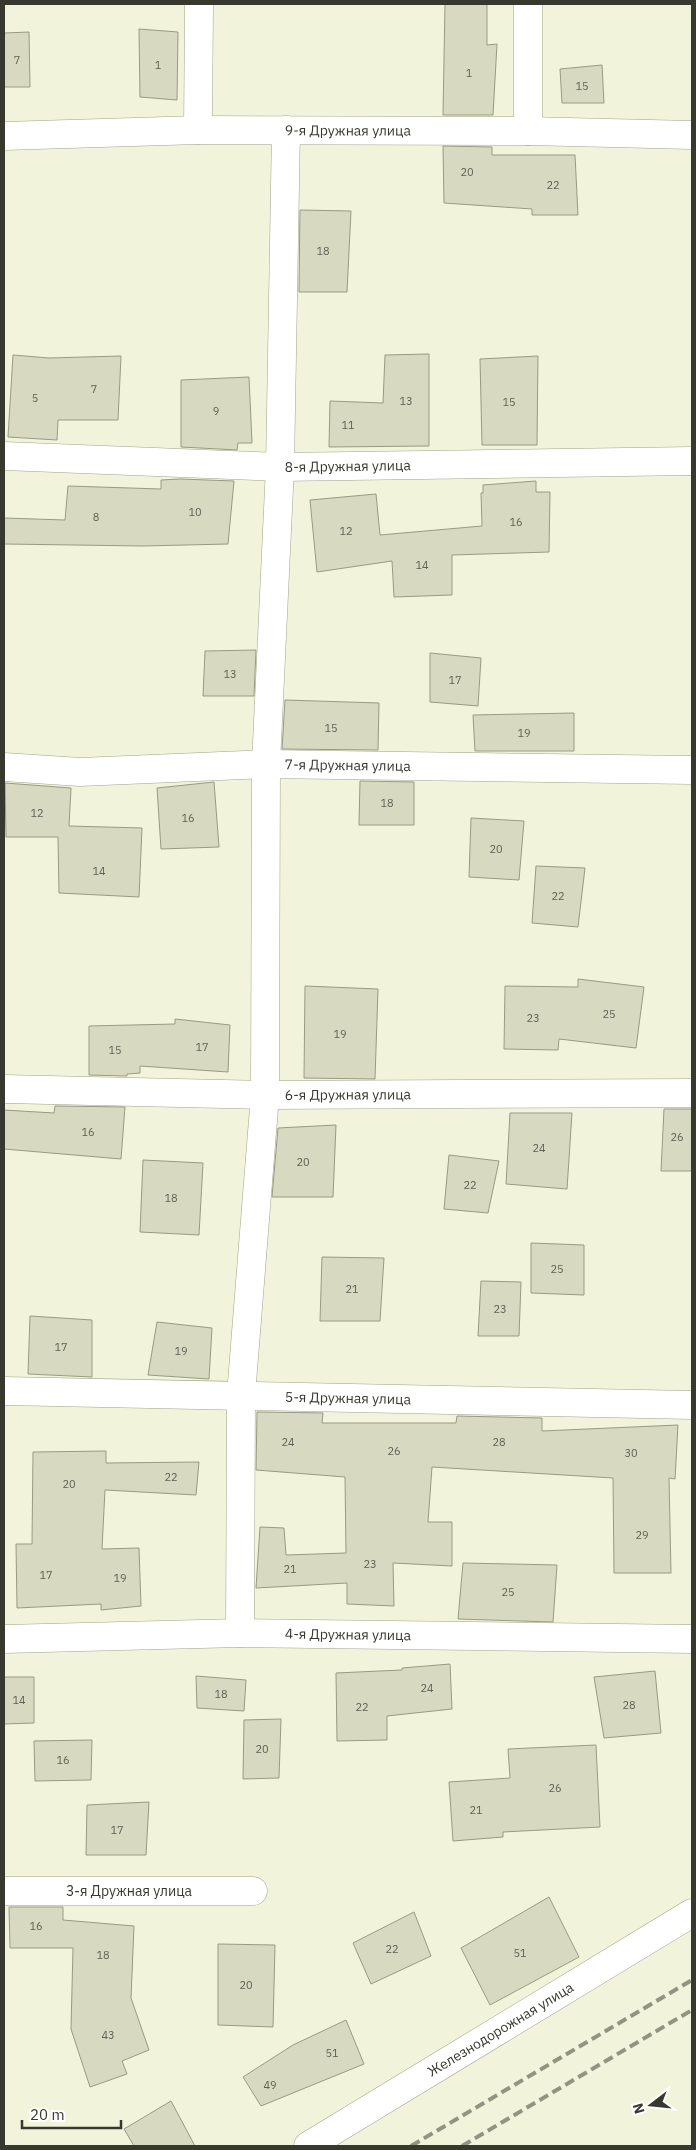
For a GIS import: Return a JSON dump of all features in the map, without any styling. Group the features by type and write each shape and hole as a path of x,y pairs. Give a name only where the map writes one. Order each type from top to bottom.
{"street":[{"path":"198,130 199,4"},
{"path":"528,4 528,131"},
{"name":"9-я Дружная улица","path":"4,136 198,130 528,131 692,135"},
{"path":"240,1633 241,1395 266,1095 266,764 280,467 286,130"},
{"name":"8-я Дружная улица","path":"4,456 280,467 692,461"},
{"name":"7-я Дружная улица","path":"4,767 80,772 266,764 692,770"},
{"name":"6-я Дружная улица","path":"4,1089 266,1095 692,1093"},
{"name":"5-я Дружная улица","path":"4,1391 692,1405"},
{"name":"4-я Дружная улица","path":"4,1639 240,1633 692,1639"},
{"name":"3-я Дружная улица","path":"4,1891 253,1891"},
{"name":"Железнодорожная улица","path":"308,2146 692,1913"}],"building":[{"path":"445,4 487,4 487,45 497,44 493,115 443,115"},
{"path":"139,29 178,32 177,100 140,97"},
{"path":"29,32 30,87 4,87 4,33"},
{"path":"602,65 604,103 562,103 560,69"},
{"path":"443,146 492,147 492,155 575,155 578,215 532,215 532,209 444,203"},
{"path":"300,210 351,211 347,292 299,292"},
{"path":"429,354 429,446 329,447 330,401 383,403 385,355"},
{"path":"13,355 49,358 121,356 118,420 58,420 57,440 8,437"},
{"path":"538,356 537,445 482,445 480,359"},
{"path":"249,377 252,443 238,443 237,450 181,447 181,380"},
{"path":"161,480 234,481 228,544 143,546 4,544 4,518 65,520 68,486 161,489"},
{"path":"536,481 536,492 550,492 549,552 452,555 452,595 394,597 392,561 317,572 310,500 376,494 380,535 482,526 481,493 483,493 483,485"},
{"path":"256,650 254,696 203,696 205,651"},
{"path":"430,653 481,658 478,706 430,702"},
{"path":"285,700 379,703 378,750 282,749"},
{"path":"574,713 574,751 475,751 473,715"},
{"path":"360,781 414,782 414,825 359,825"},
{"path":"214,782 219,847 161,849 157,788"},
{"path":"5,783 71,788 69,826 142,828 139,897 59,893 58,837 6,837"},
{"path":"471,818 524,821 519,880 469,877"},
{"path":"536,866 585,868 578,927 532,923"},
{"path":"578,979 644,987 636,1048 559,1039 558,1050 504,1049 505,986 578,987"},
{"path":"305,986 378,989 375,1079 304,1078"},
{"path":"175,1019 230,1025 228,1072 140,1066 140,1073 127,1074 127,1076 89,1075 89,1026 175,1024"},
{"path":"55,1106 125,1107 121,1159 4,1149 4,1110 54,1113"},
{"path":"664,1109 692,1109 692,1171 661,1171"},
{"path":"510,1113 572,1113 567,1189 506,1184"},
{"path":"336,1125 333,1197 272,1197 278,1128"},
{"path":"449,1155 499,1161 488,1213 444,1209"},
{"path":"143,1160 203,1163 199,1235 140,1232"},
{"path":"531,1243 584,1245 584,1295 531,1293"},
{"path":"322,1257 384,1258 380,1321 320,1321"},
{"path":"481,1281 521,1282 519,1336 478,1336"},
{"path":"30,1316 92,1320 92,1377 28,1374"},
{"path":"157,1322 212,1328 209,1379 148,1375"},
{"path":"257,1412 323,1413 322,1423 456,1423 457,1416 542,1418 542,1431 678,1425 675,1479 669,1478 671,1573 614,1573 613,1478 432,1467 428,1522 452,1522 452,1566 393,1563 394,1606 347,1604 347,1583 256,1588 260,1527 284,1528 286,1555 346,1553 345,1477 256,1470"},
{"path":"106,1451 106,1463 199,1462 196,1495 105,1490 102,1549 139,1548 141,1606 101,1610 101,1604 17,1608 16,1544 32,1544 33,1452"},
{"path":"463,1563 557,1565 553,1622 458,1619"},
{"path":"450,1664 452,1709 387,1716 387,1740 337,1741 336,1673 402,1670 402,1668"},
{"path":"655,1671 661,1733 604,1738 594,1677"},
{"path":"196,1676 246,1680 244,1711 197,1708"},
{"path":"4,1677 34,1677 34,1723 4,1724"},
{"path":"281,1719 279,1778 243,1779 244,1720"},
{"path":"92,1740 91,1780 35,1781 34,1741"},
{"path":"596,1745 600,1827 503,1832 503,1837 453,1841 449,1782 510,1778 508,1749"},
{"path":"149,1802 146,1855 86,1855 87,1805"},
{"path":"549,1897 579,1957 490,2005 461,1948"},
{"path":"9,1907 63,1907 63,1920 134,1926 131,1998 149,2050 122,2061 127,2074 90,2087 71,2029 73,1948 10,1948"},
{"path":"414,1912 431,1956 371,1984 353,1943"},
{"path":"218,1944 275,1945 273,2027 218,2025"},
{"path":"346,2020 364,2064 261,2106 243,2077 293,2045"},
{"path":"171,2101 195,2146 134,2146 124,2129"}],"railway":[{"path":"411,2146 692,1980"},
{"path":"462,2146 692,2010"}]}
